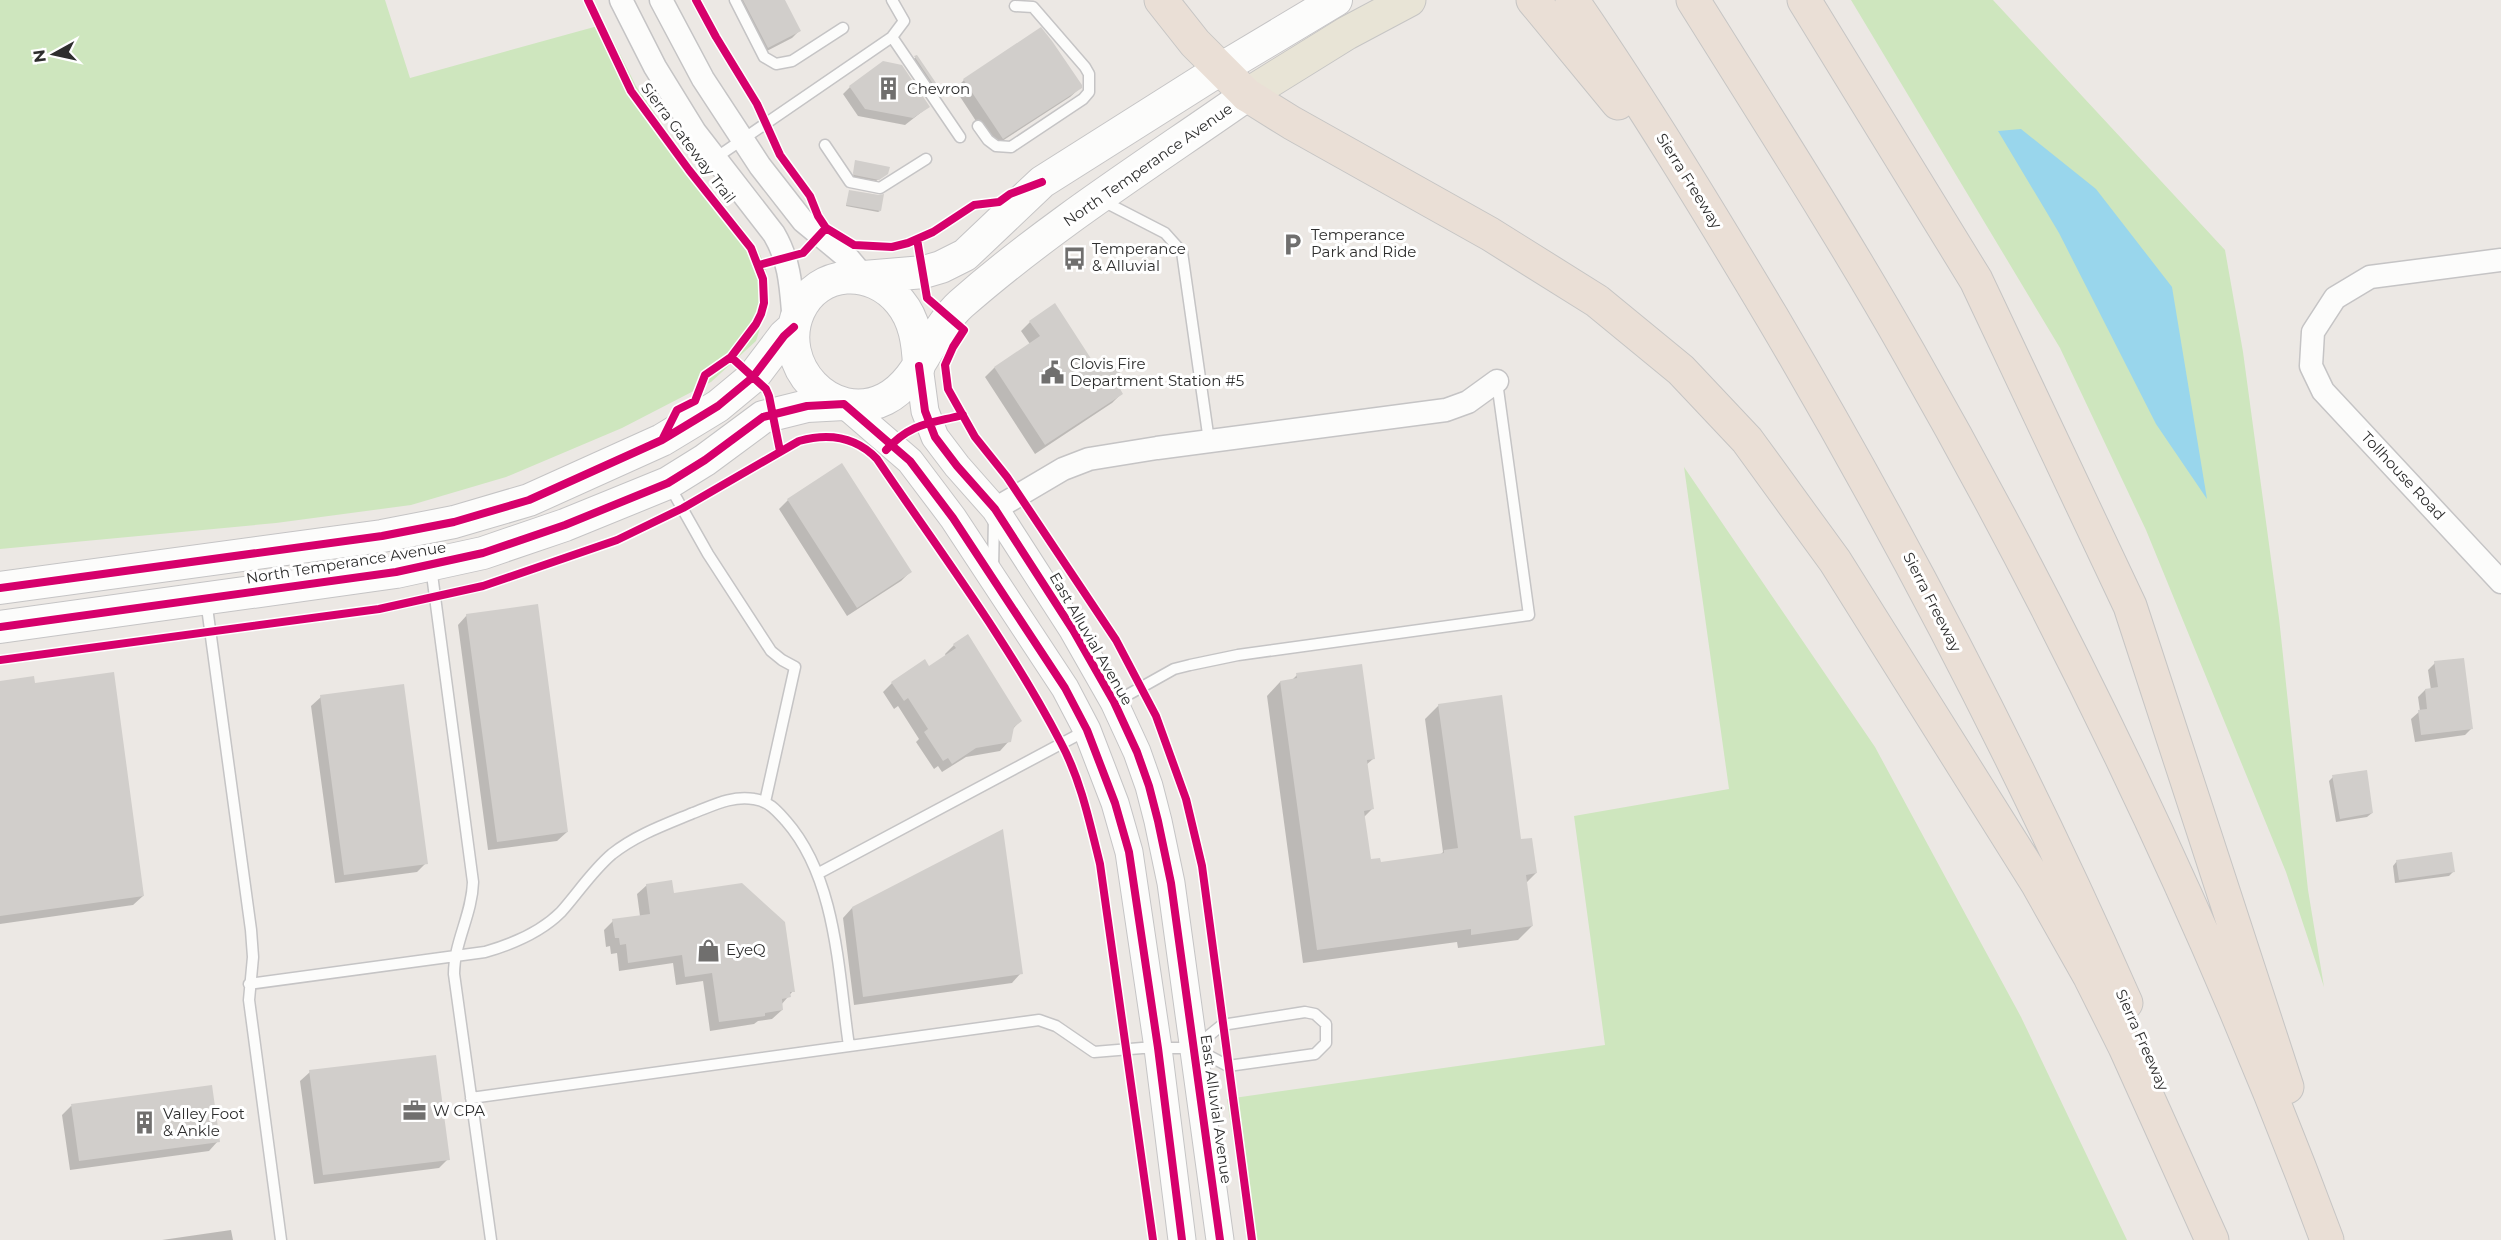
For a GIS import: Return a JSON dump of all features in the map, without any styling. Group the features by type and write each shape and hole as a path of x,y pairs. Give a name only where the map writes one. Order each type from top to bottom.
{"highway":[{"path":"1161,0 1219,70 1247,95 1292,123 1490,234 1597,301 1682,370 1747,440 1835,561 2037,883 2090,977 2125,1047 2212,1240"},
{"name":"Sierra Freeway","path":"1533,0 1570,13 1711,214 1912,562 2024,779 2163,1088 2223,1240"},
{"path":"1693,0 1908,351 1999,515 2074,660 2166,850 2269,1091 2322,1227"},
{"path":"1804,0 1976,280 2130,606 2269,1028 2295,1113 2322,1227"}],"main road":[{"name":"North Temperance Avenue","path":"919,366 940,327 960,305 975,248 1042,182 1219,70 1336,0"},
{"name":"North Temperance Avenue","path":"864,277 924,272 968,275 1098,198 1247,95 1347,33 1409,0"},
{"path":"864,277 889,292 906,311 915,335 919,366 900,389 885,399 869,405 843,404 821,394 804,375 797,354 794,327 800,310 820,287 838,278 864,277"},
{"name":"North Temperance Avenue","path":"0,588 360,540 436,525 529,500 662,440 700,417 753,377 784,336 794,327"},
{"name":"North Temperance Avenue","path":"0,627 431,565 483,553 532,537 668,483 705,460 763,417 807,406 843,404"},
{"path":"206,599 217,584 225,579 370,554 436,525"}],"street":[{"path":"621,0 655,67 714,159 758,212 782,248 792,284 794,327"},
{"path":"661,0 697,69 741,139 803,221 849,259 864,277"},
{"name":"Tollhouse Road","path":"2501,260 2370,277 2335,298 2313,332 2311,366 2323,391 2501,582"},
{"name":"East Alluvial Avenue","path":"919,366 925,411 935,437 995,509 1073,630 1114,702 1137,752 1158,821 1171,883 1220,1240"},
{"path":"995,509 1082,461 1157,448 1446,410 1468,402 1497,381"},
{"path":"843,404 910,461 953,518 1065,688 1087,730 1115,803 1128,852 1158,1048 1182,1240"}],"lane":[{"path":"735,0 764,57 776,64 792,61 843,28"},
{"path":"714,159 892,37 904,21 892,0"},
{"path":"978,126 988,140 996,146 1011,147 1083,99 1089,92 1089,74 1085,67 1033,7 1015,6"},
{"path":"892,37 960,137"},
{"path":"825,145 850,182 880,188 926,159"},
{"path":"1098,198 1165,233 1182,252 1209,441"},
{"path":"1114,702 1166,674 1190,665 1238,655 1529,615 1497,381"},
{"path":"668,483 708,554 771,651 795,667 765,802"},
{"path":"993,578 995,509"},
{"path":"431,565 473,882 471,905 454,956 454,975 491,1240"},
{"path":"206,599 251,930 253,957 249,1000 281,1240"},
{"path":"819,873 1087,730"},
{"path":"249,984 500,948 529,936 560,913 610,856 634,837 728,800 752,798 774,808 796,833 819,873 829,907 849,1046"},
{"path":"471,1098 1038,1020 1056,1026 1094,1052 1194,1048 1228,1066 1315,1053 1326,1043 1328,1031 1322,1018 1305,1012 1222,1024 1194,1048"}],"green space":[{"path":"0,0 385,0 410,78 605,24 636,86 699,178 741,226 758,250 766,268 769,300 756,341 711,382 622,428 506,477 411,505 276,523 0,549"},
{"path":"1851,0 1993,0 2225,250 2243,352 2279,618 2308,890 2324,987 2286,872 2146,530 2060,348"},
{"path":"1684,467 1875,747 2021,1017 2127,1240 1248,1240 1227,1099 1605,1045 1574,816 1729,789"}],"water":[{"path":"2021,129 2096,189 2172,287 2207,499 2156,424 2059,233 1998,131"}],"building":[{"path":"743,0 785,0 801,31 768,48"},
{"path":"1041,27 1082,88 1003,139 963,79"},
{"path":"917,55 936,83 933,84 914,56"},
{"name":"Chevron","path":"883,61 902,65 930,107 913,118 865,109 849,86"},
{"path":"855,160 890,167 888,174 879,180 854,175"},
{"path":"849,190 884,194 881,211 846,205"},
{"path":"1055,303 1099,371 1113,362 1122,376 1115,380 1123,394 1045,445 994,367 1040,336 1029,321"},
{"path":"842,463 912,572 857,608 787,499"},
{"path":"538,604 568,832 497,842 466,614"},
{"path":"968,634 1022,721 1014,727 1011,742 976,748 952,764 948,758 943,761 924,732 928,729 908,698 904,701 891,682 925,659 929,666 956,648 953,644"},
{"path":"2464,658 2473,729 2421,735 2418,710 2427,709 2425,689 2438,687 2434,661"},
{"path":"1362,664 1375,759 1367,760 1374,809 1364,811 1371,859 1380,858 1381,862 1444,853 1444,850 1458,848 1438,704 1502,695 1521,839 1532,838 1537,873 1526,875 1533,926 1471,935 1471,929 1317,950 1280,681 1297,678 1296,673"},
{"path":"114,672 144,896 0,916 0,681 34,676 35,683"},
{"path":"404,684 428,864 344,875 320,695"},
{"path":"2367,770 2373,813 2340,819 2332,775"},
{"path":"1003,829 1023,974 863,997 852,907"},
{"path":"2452,852 2455,872 2399,880 2396,860"},
{"name":"EyeQ","path":"672,880 674,893 742,883 785,922 795,992 790,992 791,997 782,999 783,1010 765,1013 765,1016 719,1022 712,973 685,977 682,955 628,963 626,944 620,945 619,938 615,938 612,919 650,914 646,884"},
{"path":"436,1055 450,1160 323,1175 309,1070"},
{"name":"Valley Foot & Ankle","path":"212,1085 220,1142 79,1161 71,1104"}],"cycle path":[{"name":"Sierra Gateway Trail","path":"588,0 631,91 689,170 751,248 763,279 764,303 756,324 731,357 705,375 695,401 677,410 662,440"},
{"path":"696,0 757,104 780,155 810,196 818,216 826,228 854,245 892,247 908,243 933,232 974,205 999,202 1010,194 1042,182"},
{"path":"759,265 803,253 826,228"},
{"path":"917,239 927,298 964,330 945,365 948,389 975,437 1007,477 1116,640 1156,716 1186,799 1202,866 1252,1240"},
{"path":"0,588 382,536 454,522 529,500 662,440 718,406 753,377 784,336 794,327"},
{"path":"731,357 766,389 780,451"},
{"path":"919,366 925,411 935,437 995,509 1073,630 1114,702 1137,752 1149,786 1171,883 1220,1240"},
{"path":"0,627 396,572 483,553 565,525 668,483 705,460 763,417 807,406 844,404 910,461 953,518 1065,688 1087,730 1115,803 1129,852 1158,1048 1182,1240"},
{"path":"886,450 912,429 963,415"},
{"path":"0,660 379,609 483,586 617,540 683,508 799,441 831,437 860,445 877,459 997,634 1041,706 1074,772 1100,864 1153,1240"}],"place":[{"name":"Chevron","path":"889,89"},
{"name":"Temperance Park and Ride","path":"1293,244"},
{"name":"Temperance & Alluvial","path":"1074,258"},
{"name":"Clovis Fire Department Station #5","path":"1052,373"},
{"name":"EyeQ","path":"708,950"},
{"name":"W CPA","path":"415,1111"},
{"name":"Valley Foot & Ankle","path":"145,1123"}]}
